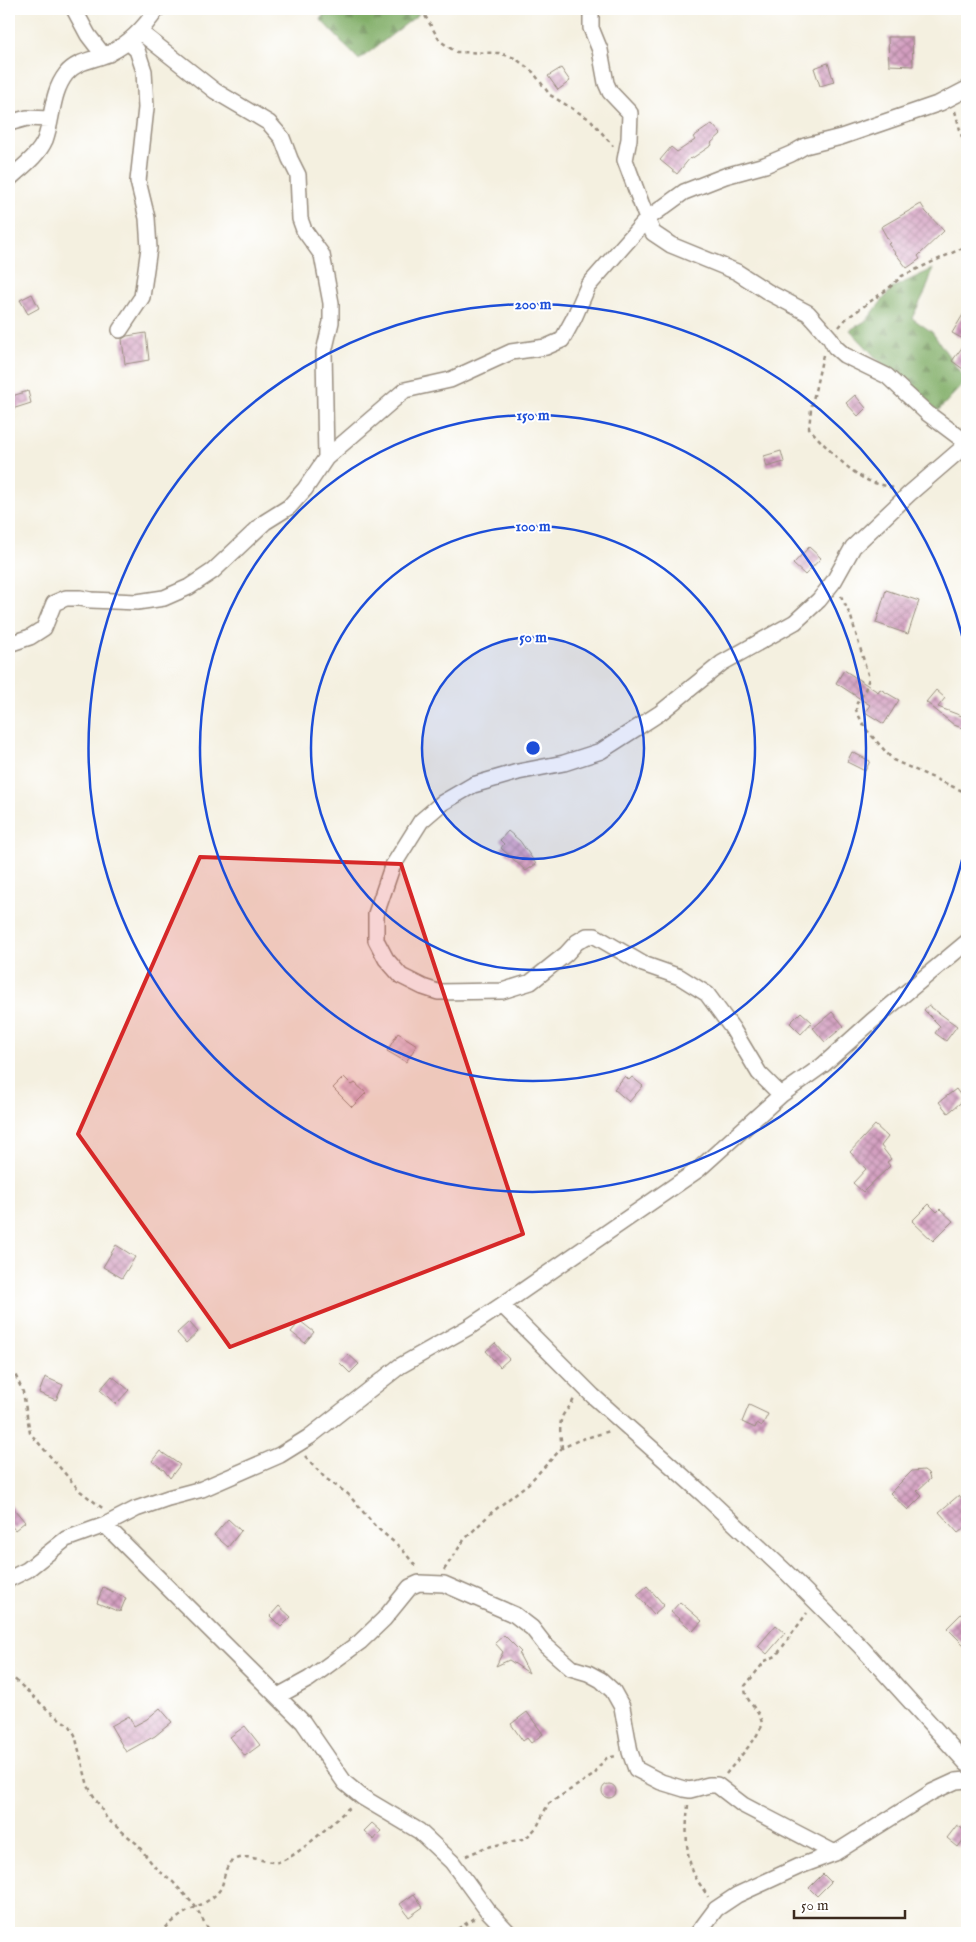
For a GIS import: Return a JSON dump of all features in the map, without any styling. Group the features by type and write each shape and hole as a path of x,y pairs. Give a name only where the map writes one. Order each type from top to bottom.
{"street":[{"path":"74,9 88,35 101,52 109,54"},
{"path":"591,9 591,28 600,50 606,83 610,92 630,113 629,139 625,160 652,233 671,245 736,272 768,292 808,313 830,338 835,347 844,355 887,376 927,413 967,443 909,494 854,547 819,600 795,622 722,663 660,713 601,751 564,763 518,772 474,785 442,803 421,822 392,867 376,914 376,940 386,959 401,976 423,987 438,992 502,991 531,982 566,954 576,942 587,936 596,936 643,964 680,977 708,994 732,1028 759,1073 781,1095"},
{"path":"9,179 39,151 47,133 55,96 66,73 88,59 109,54 128,42 140,32 154,10"},
{"path":"140,32 215,91 269,123 282,138 298,175 300,219 304,230 322,255 331,303 331,322 324,352 326,458"},
{"path":"120,330 142,297 149,248 147,218 138,181 146,108 144,72 137,50 128,42"},
{"path":"9,644 30,637 44,628 48,623 48,613 54,603 66,598 137,602 164,598 189,587 213,571 265,522 289,507 305,489 326,458 405,390 450,380 511,352 546,347 562,340 588,286 647,219 684,192 725,176 765,165 805,146 841,137 952,98 967,89"},
{"path":"9,123 27,118 49,119"},
{"path":"9,1579 27,1570 66,1539 110,1523 136,1510 168,1498 202,1489 280,1455 309,1437 400,1366 469,1327 699,1169 781,1095 823,1065 872,1020 967,942"},
{"path":"502,1305 628,1428 704,1496 861,1647 967,1764"},
{"path":"110,1523 303,1722 345,1783 362,1797 419,1831 452,1862 486,1910 509,1933"},
{"path":"278,1696 309,1678 360,1642 384,1619 410,1587 419,1583 444,1584 515,1615 532,1628 546,1646 571,1668 588,1673 601,1680 620,1699 632,1761 636,1769 646,1776 690,1790 717,1785 743,1805 835,1852"},
{"path":"698,1933 716,1909 737,1895 835,1852 932,1792 956,1781 967,1780"}],"path":[{"path":"421,9 440,42 456,52 499,53 515,58 533,72 550,95 591,120 625,160"},
{"path":"952,98 967,156"},
{"path":"964,210 967,206"},
{"path":"834,580 852,617 869,678 865,690 857,703 856,710 865,728 893,760 967,793"},
{"path":"9,1361 23,1392 30,1433 80,1491 100,1504 110,1523"},
{"path":"562,1448 560,1423 573,1403 580,1382"},
{"path":"296,1445 325,1478 348,1494 375,1526 402,1549 431,1584 464,1540 491,1513 529,1483 562,1448 600,1433 628,1428"},
{"path":"717,1785 754,1740 762,1726 760,1715 746,1698 745,1686 765,1660 776,1656 815,1602"},
{"path":"9,1674 50,1712 70,1726 75,1735 88,1786 107,1819 136,1843 158,1870 173,1882 195,1906 207,1927 214,1933"},
{"path":"452,1862 484,1848 526,1838 537,1827 548,1804 595,1774 602,1762 607,1758 615,1756 632,1761"},
{"path":"680,1788 688,1805 686,1837 692,1871 716,1909"},
{"path":"160,1933 195,1906 214,1896 220,1890 228,1865 233,1861 247,1857 275,1862 289,1857 302,1850 362,1797"},
{"path":"451,1933 486,1910"}],"highlighted area":[{"path":"200,857 401,864 523,1234 230,1347 78,1134"}],"green space":[{"path":"329,9 415,9 419,14 359,60 320,19"},
{"path":"933,269 926,290 912,318 932,332 966,381 936,413 924,409 850,330 867,320 892,288"}],"building":[{"path":"888,37 912,37 913,66 889,65"},
{"path":"828,63 834,82 820,86 814,68"},
{"path":"561,68 570,81 558,90 548,76"},
{"path":"712,124 721,134 711,143 712,145 690,158 677,174 660,160 671,147 677,152 695,140 693,137"},
{"path":"921,204 944,231 918,256 920,259 907,268 888,244 890,243 881,227"},
{"path":"32,294 39,308 28,314 20,300"},
{"path":"967,308 967,341 952,333"},
{"path":"146,333 149,360 125,364 122,339 127,336"},
{"path":"967,341 967,372 952,361"},
{"path":"28,391 31,403 9,410 9,397"},
{"path":"855,395 866,408 858,416 846,403"},
{"path":"781,451 784,462 767,467 764,456"},
{"path":"809,547 821,558 805,575 793,564"},
{"path":"886,590 919,601 908,634 876,623"},
{"path":"844,670 878,692 880,689 899,700 884,724 865,712 870,705 836,683"},
{"path":"936,690 945,698 938,707 967,718 967,730 954,725 926,702"},
{"path":"852,752 870,761 865,771 847,762"},
{"path":"508,831 520,841 536,864 526,871 501,848 504,844 500,840"},
{"path":"928,1005 957,1026 946,1041 935,1033 940,1026 924,1010"},
{"path":"801,1012 812,1022 801,1034 790,1023"},
{"path":"832,1012 844,1026 825,1042 813,1028"},
{"path":"398,1033 417,1045 406,1062 387,1051"},
{"path":"625,1076 629,1080 632,1077 643,1086 629,1102 614,1089"},
{"path":"344,1077 352,1085 355,1083 366,1093 352,1107 333,1088"},
{"path":"956,1089 964,1100 948,1113 939,1102"},
{"path":"875,1125 888,1137 881,1146 891,1159 887,1162 890,1166 863,1192 853,1183 866,1169 850,1152"},
{"path":"929,1204 937,1212 940,1209 953,1221 933,1241 912,1221"},
{"path":"116,1245 135,1257 122,1278 103,1267"},
{"path":"300,1321 314,1332 305,1343 291,1332"},
{"path":"189,1322 198,1332 186,1343 177,1333"},
{"path":"495,1343 509,1359 500,1367 486,1351"},
{"path":"348,1354 359,1364 350,1373 340,1363"},
{"path":"112,1376 129,1390 116,1404 100,1390"},
{"path":"45,1377 63,1385 56,1400 39,1393"},
{"path":"749,1405 768,1414 762,1426 757,1423 755,1428 742,1422"},
{"path":"160,1451 180,1465 170,1478 164,1470 152,1461"},
{"path":"924,1470 928,1473 930,1479 917,1491 922,1496 908,1510 890,1493 912,1471"},
{"path":"959,1495 967,1505 967,1526 958,1533 939,1512"},
{"path":"9,1503 25,1522 15,1530 9,1523"},
{"path":"228,1519 241,1531 228,1547 214,1535"},
{"path":"647,1586 664,1605 654,1614 637,1595"},
{"path":"103,1587 126,1598 120,1612 97,1603"},
{"path":"680,1602 702,1621 693,1631 671,1612"},
{"path":"279,1606 291,1617 281,1627 270,1616"},
{"path":"967,1608 967,1648 947,1628"},
{"path":"776,1625 785,1633 767,1654 758,1646"},
{"path":"504,1635 521,1652 519,1654 529,1673 509,1660 496,1666 503,1652 495,1643"},
{"path":"160,1708 172,1722 155,1736 126,1752 111,1726 129,1716 134,1726 147,1719"},
{"path":"527,1712 543,1734 531,1743 527,1738 523,1741 511,1724"},
{"path":"245,1726 260,1745 245,1756 230,1737"},
{"path":"609,1784 614,1786 616,1791 614,1796 609,1798 604,1796 602,1791 604,1786"},
{"path":"372,1823 381,1831 374,1840 364,1831"},
{"path":"957,1825 967,1832 967,1835 958,1847 947,1838"},
{"path":"823,1874 831,1882 817,1896 809,1888"},
{"path":"414,1894 423,1907 409,1917 400,1904"}]}
